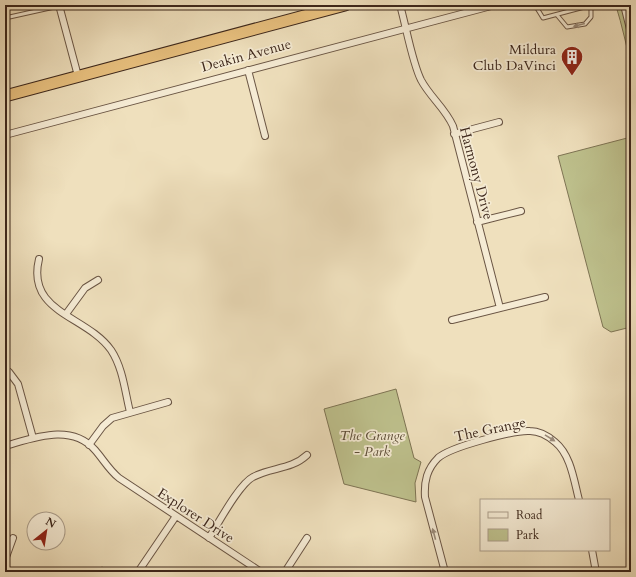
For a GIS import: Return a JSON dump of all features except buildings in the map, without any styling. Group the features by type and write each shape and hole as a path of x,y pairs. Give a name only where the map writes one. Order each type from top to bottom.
{"highway":[{"name":"Deakin Avenue","path":"5,96 345,5"}],"street":[{"path":"59,5 78,76"},
{"name":"Harmony Drive","path":"400,5 420,78 430,94 446,113 454,134 500,308"},
{"name":"Deakin Avenue","path":"5,135 495,5"},
{"path":"624,5 631,33"},
{"path":"248,70 265,136"},
{"path":"454,134 499,122"},
{"path":"477,222 521,211"},
{"path":"39,259 36,276 40,290 48,302 102,340 111,351 119,366 130,412"},
{"path":"66,314 85,288 98,280"},
{"path":"452,320 545,297"},
{"path":"9,372 18,384 33,438"},
{"path":"89,445 108,421 130,412 168,402"},
{"name":"The Grange","path":"444,572 425,497 424,487 428,470 445,452 466,445 523,431 541,433 556,442 566,455 578,499"},
{"name":"Explorer Drive","path":"5,446 49,434 67,434 79,438 89,445 119,478 209,538 252,570 261,572"},
{"path":"209,538 247,481 258,475 291,466 307,455"},
{"path":"138,572 176,516"},
{"path":"5,560 13,538"},
{"path":"285,572 307,538"},
{"path":"592,551 596,572"}],"lane":[{"path":"5,18 59,5"},
{"path":"535,5 543,18 591,5 591,16 585,24 567,26 557,15"}],"green space":[{"path":"631,5 631,64 616,6"},
{"path":"631,137 631,327 611,332 603,327 558,156"},
{"name":"The Grange - Park","path":"396,389 414,458 421,462 415,483 416,502 344,484 324,409"}],"place":[{"name":"Mildura Club DaVinci","path":"572,76"}]}
